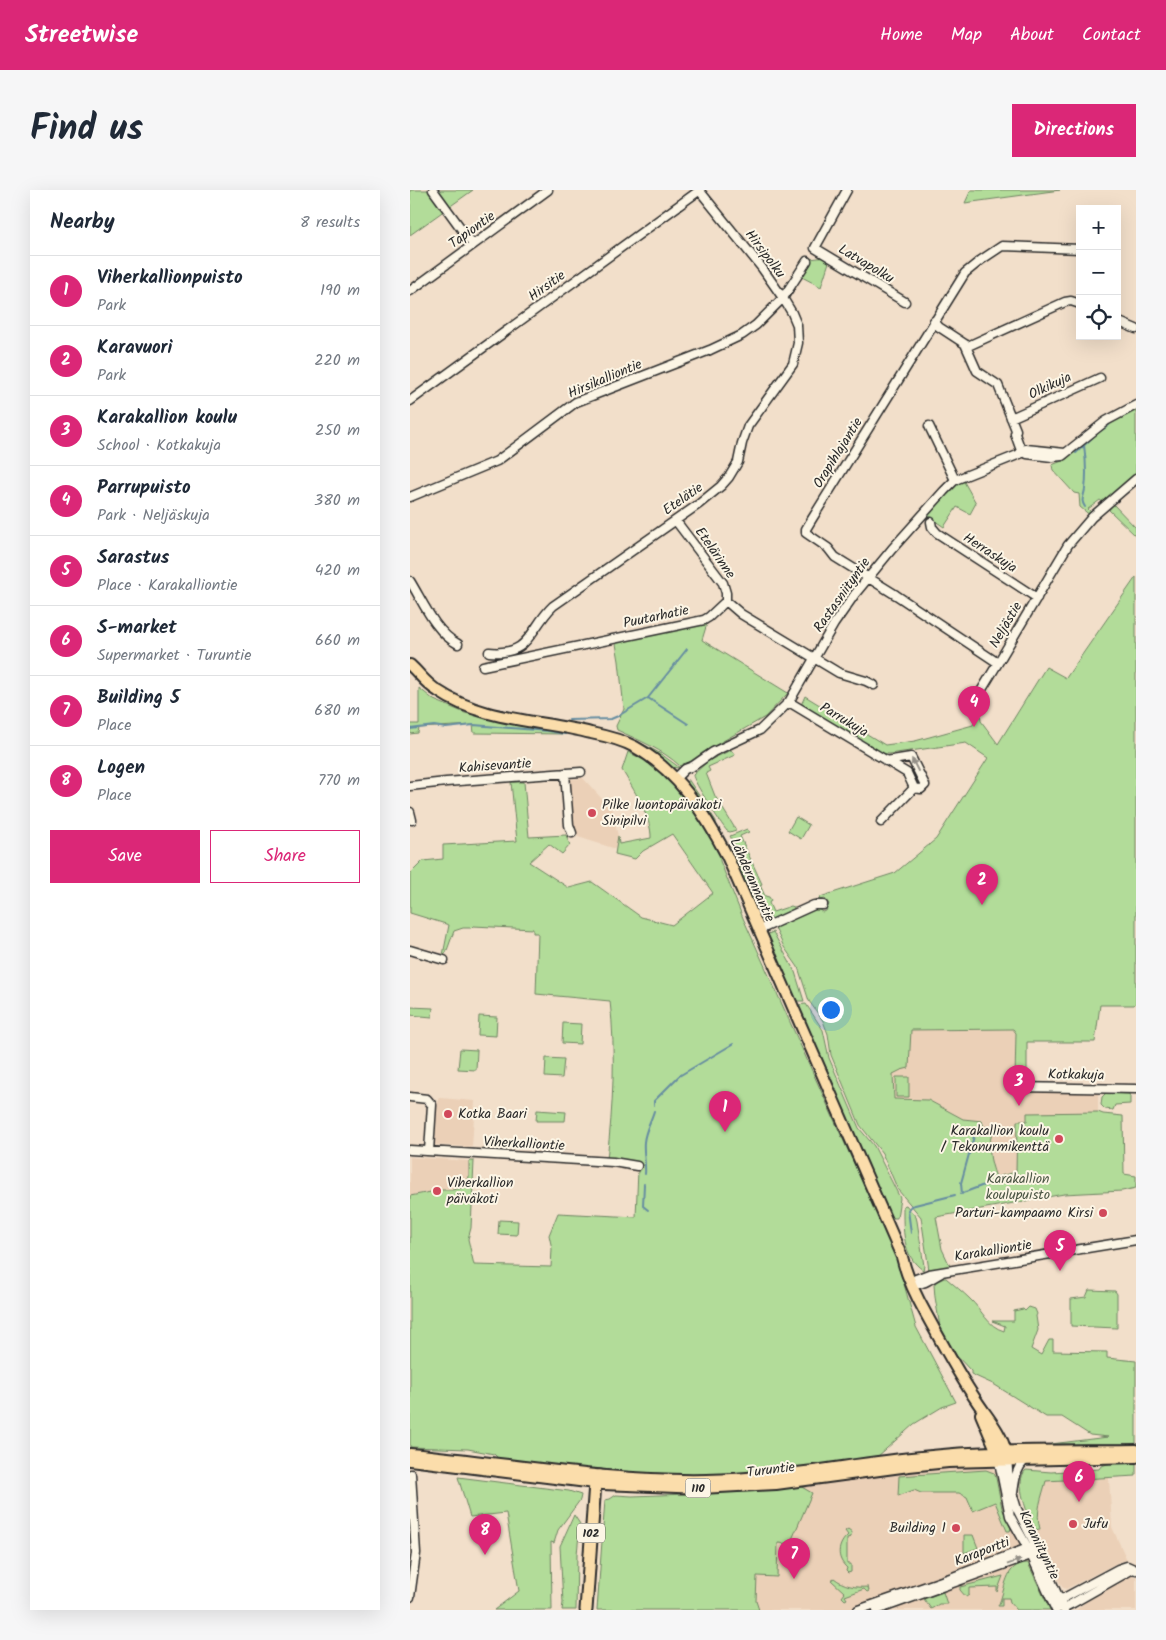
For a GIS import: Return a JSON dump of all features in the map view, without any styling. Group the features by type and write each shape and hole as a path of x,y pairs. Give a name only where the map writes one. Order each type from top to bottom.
{"highway":[{"name":"102","path":"586,1610 600,1481"},
{"name":"102","path":"593,1610 600,1481"}],"main road":[{"name":"Lähderannantie","path":"410,665 420,678"},
{"name":"Lähderannantie","path":"410,673 451,699 478,710 581,730 623,742 652,758 676,778 698,807 717,837 902,1258 910,1266 915,1283 922,1294 927,1314 938,1337 976,1401 991,1420 1003,1454"},
{"name":"Turuntie","path":"410,1460 600,1481 749,1479 921,1456 1136,1450"},
{"name":"Turuntie","path":"410,1454 600,1481"},
{"name":"Turuntie","path":"1003,1454 1025,1460 1136,1457"}],"street":[{"path":"433,190 473,245"},
{"name":"Tapiontie","path":"410,291 548,190"},
{"name":"Hirsipolku","path":"699,190 762,268 783,298 807,261"},
{"name":"Hirsitie","path":"410,401 699,190"},
{"name":"Latvapolku","path":"848,190 815,248 905,302"},
{"path":"1076,249 1000,246 964,274 934,321 939,327 968,346 978,371 998,385 1006,409 1016,430 1019,432 1024,452 1027,454 1056,458 1106,420 1136,405"},
{"name":"Hirsikalliontie","path":"410,497 497,461 576,402 710,350 742,335 756,325 783,298"},
{"name":"Etelätie","path":"489,652 508,652 521,646 529,640 538,622 552,606 676,521 706,499 729,477 738,462 748,426 793,364 798,343 798,333 792,313 783,298"},
{"path":"968,346 1065,302 1076,303"},
{"name":"Orapihlajantie","path":"868,577 835,557 828,548 808,535 806,529 934,321"},
{"path":"1121,323 1136,329"},
{"name":"Olkikuja","path":"1011,418 1100,378"},
{"path":"929,426 955,480"},
{"name":"Rastasniityntie","path":"676,778 687,775 693,766 713,752 760,730 789,702 837,620 868,577 924,512 955,480 1024,452"},
{"name":"Neljästie","path":"868,577 998,663 1062,552 1077,533 1136,479"},
{"name":"Etelärinne","path":"676,521 723,583 726,601"},
{"name":"Herraskuja","path":"930,521 937,533 1036,598"},
{"path":"410,581 442,632 458,644"},
{"path":"726,601 741,614 814,658 844,675 874,685"},
{"name":"Puutarhatie","path":"483,666 704,620 726,601"},
{"path":"978,696 998,663"},
{"name":"Parrukuja","path":"789,702 907,774 914,788"},
{"path":"881,822 914,788 921,789 925,785 911,757 886,760"},
{"name":"Kahisevantie","path":"410,786 581,772"},
{"path":"564,774 569,825 572,833"},
{"path":"759,930 814,905 823,905"},
{"path":"410,950 444,960"},
{"name":"Kotkakuja","path":"1015,1087 1136,1089"},
{"path":"410,1097 427,1098 432,1105 429,1151"},
{"name":"Viherkalliontie","path":"410,1150 613,1162 637,1166"},
{"name":"Karakalliontie","path":"915,1283 929,1274 1136,1240"},
{"name":"Karaniityntie","path":"1003,1454 1009,1483 1032,1550 1060,1607"},
{"name":"Karaniityntie","path":"1003,1454 1007,1508 1013,1524 1032,1550"},
{"name":"Karaniityntie","path":"1013,1495 1015,1474 1025,1460"},
{"path":"410,1597 416,1553 411,1474"},
{"name":"Karaportti","path":"858,1610 1032,1550"},
{"name":"Karaportti","path":"877,1610 1032,1550"},
{"path":"1060,1607 1118,1569 1127,1566 1135,1570"}],"shaded area":[{"name":"Pilke luontopäiväkoti Sinipilvi","path":"583,778 612,810 618,836 616,849 578,837 572,817 569,779"},
{"path":"1013,1029 1016,1032 1015,1078 1011,1078 1012,1090 1098,1091 1098,1112 1103,1114 1017,1172 995,1177 990,1161 990,1136 982,1121 963,1119 928,1100 893,1099 893,1074 910,1030"},
{"path":"438,1099 475,1101 472,1147 435,1145"},
{"name":"Viherkallion päiväkoti","path":"410,1157 469,1161 469,1178 464,1201 410,1231"},
{"path":"991,1466 999,1476 1005,1508 1034,1566 1051,1610 759,1610 756,1602 757,1575 778,1543 800,1486 931,1469"},
{"path":"1109,1478 1112,1527 1127,1560 1119,1562 1066,1589 1062,1587 1034,1530 1040,1529 1037,1520 1046,1481"},
{"path":"1136,1577 1136,1610 1076,1610 1087,1601 1126,1578"}],"green space":[{"path":"410,190 473,190 410,235"},
{"path":"971,190 1060,190 965,203"},
{"path":"826,257 830,259 821,287 800,276 810,259"},
{"path":"1136,408 1136,476 1104,503 1100,500 1088,509 1094,515 1092,517 1080,507 1079,494 1074,493 1053,470 1052,465 1067,459 1105,424"},
{"path":"963,480 976,503 970,514 957,507 944,527 928,516 929,513 951,488"},
{"path":"1113,504 1136,528 1136,536 1109,510"},
{"name":"Karakallion koulupuisto","path":"1136,577 1136,1003 1134,1005 1100,1005 1095,1042 1027,1042 1027,1082 1017,1081 1015,1078 1016,1033 1013,1029 911,1030 909,1068 893,1074 894,1099 928,1100 963,1119 982,1121 984,1127 994,1127 990,1140 990,1152 996,1177 1016,1172 1017,1121 1027,1121 1027,1113 1098,1112 1123,1116 1124,1174 1136,1176 1136,1188 1122,1191 1064,1194 936,1217 942,1249 950,1266 929,1270 921,1217 898,1190 882,1153 860,1125 831,1055 828,1034 823,1021 809,1001 798,967 784,947 774,926 817,908 822,912 826,911 829,904 825,899 819,900 820,897 895,873 936,839 988,758 966,743 889,754 881,753 801,705 805,696 885,745 915,741 973,725 975,721 974,708 979,707 981,721 998,744 1046,667 1066,678"},
{"path":"709,617 702,640 788,693 765,717 680,766 658,750 617,730 616,726 624,709 615,638"},
{"path":"419,688 434,700 465,713 565,734 474,733 473,725 419,728 418,733 410,734 410,724 419,724"},
{"path":"641,743 661,754 680,768 669,767"},
{"path":"731,750 735,755 708,767 710,771 706,773 715,796 736,830 730,832 727,831 714,812 693,775 708,761"},
{"path":"628,752 662,771 671,780 696,811 715,845 743,918 897,1259 916,1327 956,1402 942,1407 914,1424 877,1457 750,1476 649,1477 499,1459 494,1454 468,1449 410,1447 410,1196 462,1188 469,1177 469,1161 474,1161 471,1228 468,1239 474,1265 551,1267 552,1249 549,1235 558,1213 636,1217 638,1163 607,1159 613,1080 613,1040 610,1001 536,994 538,933 533,933 533,929 473,926 471,928 463,928 454,931 446,953 443,955 449,925 410,913 410,874 423,861 443,859 443,845 517,841 511,782 524,782 529,837 566,835 570,845 562,854 549,844 529,862 569,888 592,882 641,917 672,925 713,893 672,834 643,851 635,859 615,854 618,836 619,844 651,838 645,812 622,770"},
{"path":"688,779 716,821 716,824 688,787"},
{"path":"796,817 809,825 801,839 788,831"},
{"path":"747,829 749,832 740,836 762,884 760,885 765,896 771,900 769,903 773,912 791,906 794,907 794,911 772,921 730,836"},
{"path":"732,856 738,856 768,923 761,923"},
{"path":"773,932 795,972 804,1001 796,1001 766,935"},
{"path":"806,1004 823,1030 829,1058 859,1128 874,1146 900,1198 897,1218 891,1218 885,1210 797,1005"},
{"path":"410,1007 433,1008 432,1017 410,1015"},
{"path":"479,1016 497,1017 496,1036 478,1035"},
{"path":"563,1023 581,1024 580,1044 562,1043"},
{"path":"460,1049 477,1050 476,1070 458,1069"},
{"path":"546,1058 564,1059 562,1078 545,1077"},
{"path":"896,1077 909,1077 909,1097 896,1097"},
{"path":"1106,1093 1128,1094 1130,1095 1130,1104 1115,1105 1113,1110 1105,1109 1101,1105 1102,1097"},
{"path":"537,1110 566,1112 565,1121 536,1121"},
{"path":"906,1205 916,1217 924,1266 923,1270 916,1264 907,1250 903,1224 903,1206"},
{"path":"499,1220 518,1221 517,1235 498,1234"},
{"path":"944,1278 967,1296 989,1322 998,1329 1004,1331 1005,1326 992,1321 1014,1321 1014,1311 1023,1309 1025,1311 1029,1307 1035,1309 1038,1330 1031,1349 1041,1355 1049,1340 1053,1340 1053,1351 1107,1352 1107,1358 1136,1361 1136,1444 1051,1444 1108,1437 1090,1435 1062,1417 1046,1417 995,1385 971,1374 971,1371 956,1355 940,1327 934,1285"},
{"path":"1089,1290 1115,1291 1117,1294 1117,1328 1071,1326 1071,1299 1086,1297"},
{"path":"1136,1462 1136,1476 1046,1481 1038,1517 1040,1529 1034,1530 1023,1499 1021,1482 1022,1475 1026,1470 1051,1472 1099,1469 1101,1466 1111,1463"},
{"path":"986,1470 994,1473 996,1478 1002,1508 1011,1528 1010,1531 1007,1531 995,1502 973,1511 967,1497 959,1493 921,1493 914,1490 898,1496 899,1476"},
{"path":"458,1477 569,1491 581,1495 580,1500 558,1530 554,1543 551,1542 552,1610 494,1610 519,1591 506,1513 470,1517"},
{"path":"800,1486 812,1493 790,1544 778,1543 777,1577 757,1576 756,1601 759,1610 597,1610 605,1500 616,1495 744,1492"},
{"path":"574,1515 580,1524 577,1554 576,1610 562,1610 560,1546"},
{"path":"848,1529 852,1532 851,1537 847,1538 847,1564 851,1564 851,1572 848,1573 839,1552 844,1539 848,1535 845,1531"},
{"path":"964,1535 973,1535 978,1548 964,1553"},
{"path":"1028,1563 1050,1610 1017,1610 1009,1598 1002,1598 1002,1606 998,1606 1010,1572 1020,1564"},
{"path":"1003,1576 997,1592 997,1587 969,1588 969,1595 966,1597 960,1590 960,1587"},
{"path":"834,1578 850,1586 868,1587 869,1591 867,1592 864,1589 845,1596 847,1599 845,1600 842,1597 845,1593 831,1580"},
{"path":"943,1592 947,1604 939,1604 931,1609 924,1599"}],"waterway":[{"path":"1076,453 1096,434 1109,425"},
{"path":"1084,445 1086,478 1083,500 1085,507"},
{"path":"569,720 611,719 648,698 687,649"},
{"path":"648,698 688,724"},
{"path":"410,729 474,725 565,734"},
{"path":"654,1105 654,1101 679,1076 733,1044"},
{"path":"645,1174 644,1142 654,1111"},
{"path":"962,1194 961,1183 976,1129"},
{"path":"960,1194 999,1181"},
{"path":"644,1184 643,1206 648,1210"},
{"path":"911,1206 955,1195"},
{"path":"910,1207 908,1210 911,1233"}],"place":[{"name":"Parrupuisto","path":"974,727"},
{"name":"Pilke luontopäiväkoti Sinipilvi","path":"592,813"},
{"name":"Karavuori","path":"982,905"},
{"name":"Karakallion koulu","path":"1019,1106"},
{"name":"Kotka Baari","path":"448,1114"},
{"name":"Viherkallionpuisto","path":"725,1132"},
{"name":"Karakallion koulu / Tekonurmikenttä","path":"1059,1139"},
{"name":"Viherkallion päiväkoti","path":"437,1191"},
{"name":"Parturi-kampaamo Kirsi","path":"1103,1213"},
{"name":"Sarastus","path":"1060,1271"},
{"name":"S-market","path":"1079,1502"},
{"name":"Jufu","path":"1073,1524"},
{"name":"Building 1","path":"956,1528"},
{"name":"Logen","path":"485,1555"},
{"name":"Building 5","path":"794,1579"}]}
